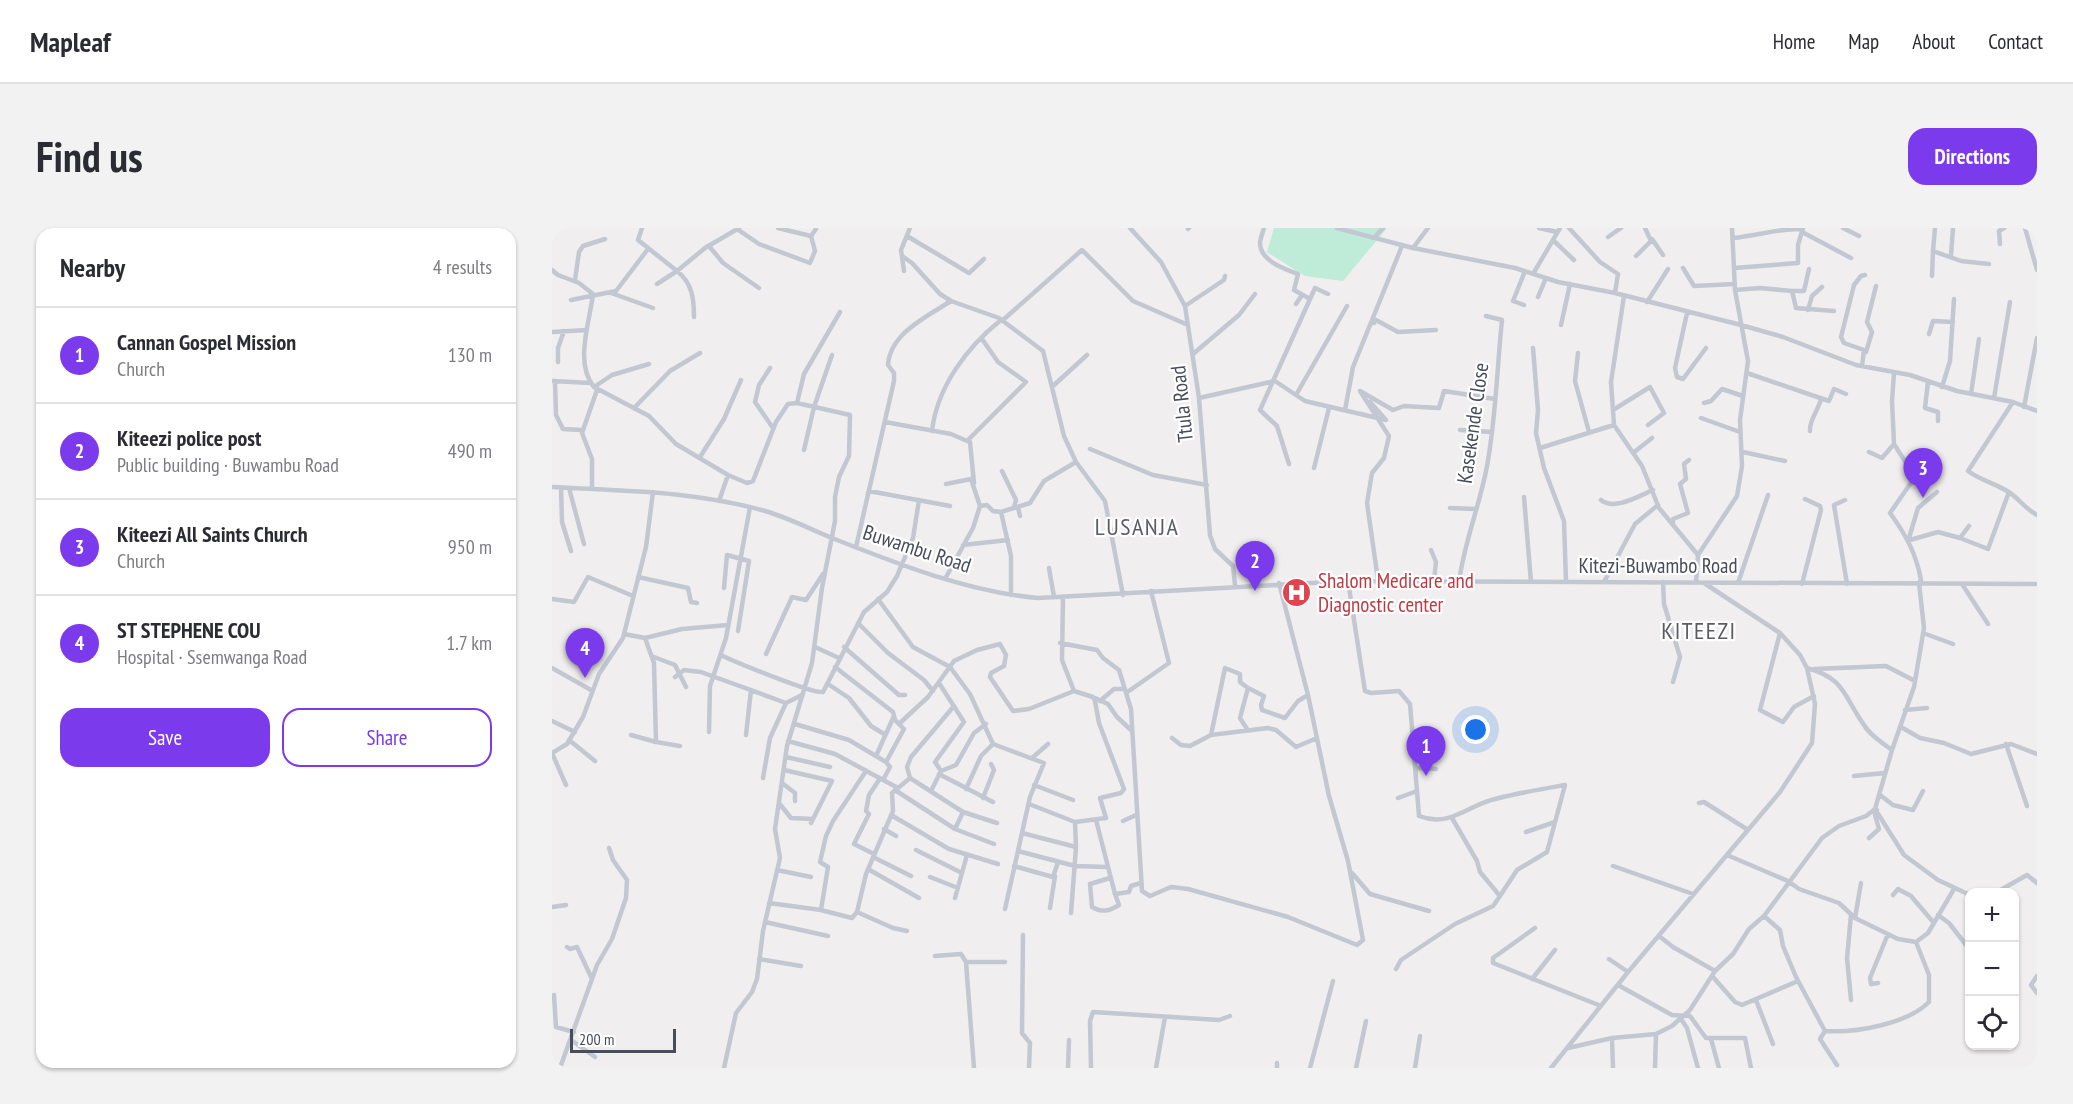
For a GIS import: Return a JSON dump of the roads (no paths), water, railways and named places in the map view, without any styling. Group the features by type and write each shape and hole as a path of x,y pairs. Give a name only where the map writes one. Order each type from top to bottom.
{"street":[{"path":"642,228 638,238 691,286 694,316"},
{"path":"657,284 738,228 759,244 810,263 814,251 811,236 816,229"},
{"path":"778,228 811,236"},
{"path":"904,271 902,256 910,228"},
{"path":"1264,228 1260,242 1264,251 1274,263 1298,274 1293,287 1310,300"},
{"path":"1375,237 1383,228"},
{"path":"1413,248 1428,228"},
{"path":"1533,274 1558,230 1539,228"},
{"path":"1569,228 1600,262 1618,274 1615,293"},
{"path":"1608,237 1621,228"},
{"path":"1645,228 1663,255"},
{"path":"1696,583 1698,555 1737,496 1743,452 1740,432 1748,356 1735,287 1732,228"},
{"path":"1843,228 1859,236"},
{"path":"1932,276 1935,228"},
{"path":"1951,255 1953,228"},
{"path":"2000,244 1999,231 2004,228"},
{"path":"2025,228 2037,270"},
{"name":"Ttula Road","path":"1133,229 1165,269 1185,306 1199,398 1212,543 1233,566 1235,585"},
{"path":"1341,229 1402,246 1525,271 1741,325 1783,337 1862,366 1928,381 1971,394 2013,402 2037,411"},
{"path":"1733,238 1781,229 1803,230 1851,258"},
{"path":"1734,268 1798,263 1798,245 1803,230"},
{"path":"907,236 969,273 984,259"},
{"path":"575,280 579,252 583,246 605,238"},
{"path":"1636,256 1652,239"},
{"path":"1553,240 1574,260"},
{"path":"2030,242 2037,240"},
{"path":"709,246 723,263 759,288"},
{"path":"1345,410 1350,376 1402,246"},
{"path":"611,294 648,249"},
{"path":"932,431 941,394 951,376 982,339 1082,250 1133,301 1188,325"},
{"path":"1933,252 1951,255 1961,261 1989,264"},
{"path":"902,256 912,263 940,294 951,301 1002,320 1043,351 1064,436 1076,462 1105,501 1123,595"},
{"path":"1683,268 1694,286 1792,291 1804,291 1809,269"},
{"path":"1647,302 1668,269"},
{"path":"552,270 558,276 575,280 592,294"},
{"path":"1524,305 1513,301 1525,271"},
{"path":"1865,275 1861,276 1854,285 1841,337 1844,343 1864,350 1865,353"},
{"path":"1185,306 1214,288 1224,280 1225,276"},
{"path":"1538,297 1546,278"},
{"path":"1561,325 1570,284"},
{"path":"1808,310 1812,296 1822,286"},
{"path":"1862,366 1872,332 1867,322 1876,286"},
{"path":"1289,464 1277,426 1260,412 1275,381 1279,364 1315,288 1328,294"},
{"path":"1792,291 1795,307 1834,311"},
{"path":"591,489 592,459 583,440 582,430 594,387 585,353 592,294"},
{"path":"571,300 592,294 611,294 653,308"},
{"path":"1193,354 1239,315 1255,294"},
{"path":"1296,304 1302,295"},
{"path":"1624,296 1611,382 1614,425 1633,453 1653,490 1658,505 1698,555"},
{"path":"1942,387 1950,364 1954,299"},
{"path":"856,547 894,381 894,373 888,362 896,343 904,333 951,301"},
{"path":"1994,398 1999,366 2006,342 2010,302"},
{"path":"1296,395 1347,306"},
{"path":"797,403 808,365 840,312"},
{"path":"1687,313 1675,368 1677,377 1683,379 1688,375 1706,348"},
{"name":"Kasekende Close","path":"1459,582 1463,551 1487,467 1492,432 1502,320 1486,316"},
{"path":"1366,335 1376,320 1398,332 1436,330"},
{"path":"1929,334 1933,321 1953,322"},
{"path":"552,332 587,330"},
{"path":"558,362 558,348 564,331"},
{"path":"2024,407 2037,338"},
{"path":"968,440 1026,382 998,362 982,339"},
{"path":"1971,394 1980,339"},
{"path":"1533,348 1538,410 1535,427 1564,521 1566,582"},
{"path":"634,408 668,373 700,353"},
{"path":"1578,353 1575,381 1589,432"},
{"path":"804,450 814,407 832,355"},
{"path":"1053,386 1087,355"},
{"path":"594,387 612,375 649,364"},
{"path":"770,368 759,385 755,402 773,428"},
{"path":"1747,373 1821,399 1830,400 1836,389 1846,394"},
{"path":"1869,838 1880,829 1875,815 1876,809 1892,750 1915,681 1923,633 1919,584 1921,578 1909,539 1890,513 1915,477 1894,444 1892,401 1894,373"},
{"path":"700,457 724,418 741,380"},
{"path":"582,430 564,430 557,418 554,381 594,387 634,408 655,422 676,444 728,476 747,483 753,480 773,428 786,406 797,403 850,415 851,418 849,456 837,486 835,521 822,586 815,647 795,724 788,741 778,803 775,829 781,853 765,922 754,985 736,1013 724,1068"},
{"path":"1199,398 1275,381 1305,401 1386,420 1360,391"},
{"path":"1928,381 1924,408 1938,412 1938,421"},
{"path":"1613,410 1650,387 1664,413 1648,425"},
{"path":"1704,403 1711,401 1722,389 1743,396"},
{"path":"1360,391 1393,410 1404,406 1439,408 1444,391 1495,399"},
{"path":"1360,391 1389,436 1384,458 1372,473 1368,493 1369,525 1378,580"},
{"path":"1810,431 1810,421 1817,413 1821,399"},
{"path":"2013,402 1968,471 2009,492 2023,503 2027,510 2037,515"},
{"path":"1314,468 1329,408"},
{"path":"1701,418 1740,432"},
{"path":"885,422 968,440"},
{"path":"1540,448 1614,425"},
{"path":"1460,430 1492,432"},
{"path":"1633,453 1652,438"},
{"path":"945,579 973,528 980,506 968,440"},
{"path":"1869,452 1882,458 1894,444"},
{"path":"1090,449 1153,475 1207,485"},
{"path":"1743,452 1785,461"},
{"path":"1673,523 1673,519 1688,513 1680,484 1686,478 1684,464 1689,460"},
{"path":"980,506 987,505 993,511 1001,512 1033,501 1044,482 1076,462"},
{"path":"1002,471 1016,500 1020,516"},
{"path":"719,501 728,476"},
{"path":"946,483 967,479 974,483"},
{"name":"Buwambu Road","path":"552,487 652,492 750,507 788,519 856,547 945,579 1011,595 1063,597 1123,595 1151,591 1279,583"},
{"path":"561,488 562,522 571,551"},
{"path":"569,488 584,544"},
{"path":"1600,500 1607,504 1624,502 1653,490"},
{"path":"868,493 869,491 950,506"},
{"path":"566,785 552,753 564,748 575,732 583,717 591,690 624,634 648,538 652,492"},
{"path":"1909,539 1918,508 1937,492"},
{"path":"1909,539 1938,532 1988,549 2009,492"},
{"path":"1738,583 1768,495"},
{"path":"1524,497 1531,582"},
{"path":"1802,584 1821,510 1820,506 1805,499"},
{"path":"721,655 779,677 803,692 821,693 828,684 838,658 868,607 894,582 913,538 919,500"},
{"path":"1845,500 1834,504 1834,507 1847,584"},
{"path":"1604,582 1635,524 1658,505"},
{"path":"708,732 712,676 721,655 728,625 739,556 750,507"},
{"path":"1450,508 1476,509"},
{"path":"1001,512 1012,570 1011,595"},
{"path":"1960,538 1969,526"},
{"path":"963,545 1008,540"},
{"path":"1431,550 1436,562 1434,581"},
{"path":"724,588 725,557 730,554 749,561 738,631"},
{"path":"1049,568 1053,597"},
{"path":"766,654 792,597 804,601 825,571"},
{"path":"552,599 574,602 588,577 633,596"},
{"path":"638,577 688,588 691,602 697,603"},
{"name":"Kitezi-Buwambo Road","path":"1279,583 1378,580 2037,584"},
{"path":"1348,581 1365,691 1371,693 1396,690 1408,700 1419,816 1452,818 1495,799 1565,785 1547,852 1517,870 1493,906 1455,924 1401,960 1396,969"},
{"path":"817,582 822,586"},
{"path":"1664,582 1664,604 1680,657 1673,682"},
{"path":"1060,643 1097,650 1103,658 1119,670 1131,709 1141,883 1146,895 1150,896 1171,887 1188,889 1288,917 1357,945 1363,940 1350,871 1329,796 1308,695 1279,583"},
{"path":"1551,1068 1628,972 1780,792 1805,757 1814,732 1814,696 1808,669 1792,644 1780,633 1704,583"},
{"path":"1962,584 1988,624"},
{"path":"1100,701 1114,689 1125,691 1169,663 1151,591"},
{"path":"1063,597 1060,643 1062,660 1074,691"},
{"path":"878,599 914,647 950,667 970,694 986,724 993,744"},
{"path":"858,623 893,657 924,680 933,691"},
{"path":"624,634 645,638 682,629 728,625"},
{"path":"1780,633 1760,710 1783,722 1794,707 1814,696"},
{"path":"1923,633 1953,644"},
{"path":"645,638 646,647 654,657 675,665 686,687"},
{"path":"900,723 933,691 950,667 969,653 1001,644 1006,655 1004,666 991,673 990,676 1013,711 1031,708 1074,691 1108,704 1117,717 1132,731"},
{"path":"815,647 838,658"},
{"path":"844,648 899,695 905,695"},
{"path":"654,657 656,742"},
{"path":"1808,669 1887,666 1915,681"},
{"path":"835,667 893,712 900,723 904,732 886,762"},
{"path":"552,668 591,690"},
{"path":"1808,669 1842,686 1865,727 1892,750"},
{"path":"1211,735 1223,670 1236,671 1240,674 1240,682 1264,696 1262,710 1285,717 1298,701 1308,695"},
{"path":"680,671 701,672 786,703"},
{"path":"675,677 680,671"},
{"path":"939,683 963,725 935,762 940,773 993,802"},
{"path":"828,684 849,698 871,726 884,734"},
{"path":"1247,729 1240,718 1248,687"},
{"path":"746,735 751,690"},
{"path":"763,778 770,738 786,703 803,692"},
{"path":"1029,804 1075,822 1096,820 1106,817 1100,798 1121,794 1124,789 1111,758 1093,697"},
{"path":"1027,702 1031,708"},
{"path":"954,706 911,757 907,767 910,778 963,812 997,823"},
{"path":"1905,710 1927,708"},
{"path":"876,756 894,716"},
{"path":"552,721 575,732"},
{"path":"795,724 849,740 886,762 890,767 869,795 866,811 869,814 854,844 910,876"},
{"path":"931,791 940,773 957,765 974,733 986,724"},
{"path":"1901,727 1920,738 1944,743 1971,754 2006,744 2017,745 2037,754"},
{"path":"1172,738 1181,745 1190,746 1211,735 1247,729 1274,729 1297,748 1307,740 1317,738"},
{"path":"631,735 655,744 656,742 680,746"},
{"path":"569,740 595,762"},
{"path":"788,741 835,754 897,789 955,829 994,844"},
{"path":"993,744 1044,764 1034,785 1005,909"},
{"path":"966,789 981,756 993,744"},
{"path":"1032,758 1048,744"},
{"path":"2006,744 2027,806"},
{"path":"786,757 830,766"},
{"path":"984,798 994,770 991,764"},
{"path":"1414,768 1436,770"},
{"path":"778,803 791,818 812,821 832,781 784,770"},
{"path":"821,910 828,867 820,862 826,836 866,771"},
{"path":"1854,776 1885,773"},
{"path":"770,903 821,910 848,918 857,912 868,869 894,806 891,796 910,778"},
{"path":"782,783 795,792 795,801"},
{"path":"1034,785 1073,800"},
{"path":"1880,795 1893,805 1913,810 1923,790"},
{"path":"1398,798 1417,791"},
{"path":"1699,803 1704,802 1748,830"},
{"path":"1568,1048 1612,1038 1656,1035 1665,1032 1686,1014 1714,974 1733,954 1749,929 1764,916 1815,846 1831,831 1866,816 1876,809"},
{"path":"1876,809 1904,855 1938,880 1965,893"},
{"path":"955,829 963,812"},
{"path":"891,815 948,849 998,864"},
{"path":"1123,821 1136,815"},
{"path":"1452,818 1474,855 1480,872 1500,897"},
{"path":"1096,820 1106,867 1110,878 1119,905 1101,912 1092,907 1090,884 1110,878"},
{"path":"1071,913 1076,847 1075,822"},
{"path":"1526,832 1555,822"},
{"path":"884,829 896,836"},
{"path":"1022,833 1076,847"},
{"path":"560,1068 600,958 612,939 627,891 624,874 613,860 609,848"},
{"path":"916,850 962,873"},
{"path":"1018,851 1075,866 1106,867"},
{"path":"955,898 967,855"},
{"path":"1726,855 1788,881 1795,887 1839,903 1853,917 1898,939 1916,942 1926,937 1954,888"},
{"path":"1050,908 1058,862"},
{"path":"1014,866 1055,876"},
{"path":"1613,866 1693,894"},
{"path":"868,869 919,898"},
{"path":"777,870 811,877"},
{"path":"1350,871 1370,894 1429,911"},
{"path":"2004,888 2027,875 2037,884"},
{"path":"930,877 958,888"},
{"path":"1115,894 1129,892 1131,886 1141,883"},
{"path":"1851,1000 1847,958 1861,883"},
{"path":"1893,895 1898,889 1906,892 1934,923"},
{"path":"552,907 566,905"},
{"path":"857,912 893,928 907,931"},
{"path":"1938,915 1949,923 1965,944"},
{"path":"1764,916 1780,930 1783,946 1798,981 1825,1031"},
{"path":"765,922 828,936"},
{"path":"1535,928 1492,961 1601,1006"},
{"path":"1878,983 1871,984 1870,978 1888,934"},
{"path":"1023,935 1022,1032 1030,1043 1029,1068"},
{"path":"1659,936 1714,974 1738,1004 1756,1000 1798,981"},
{"path":"1825,1031 1890,1024 1918,1012 1927,1004 1931,995 1929,975 1916,942"},
{"path":"567,947 570,949 577,947 592,980"},
{"path":"1532,979 1555,950"},
{"path":"934,956 961,954 966,963 974,1068"},
{"path":"759,959 801,966"},
{"path":"1609,959 1628,972"},
{"path":"966,963 1005,962"},
{"path":"2037,976 2031,984 2037,993"},
{"path":"1310,1068 1333,981"},
{"path":"1618,985 1672,1015 1686,1014 1695,1022 1704,1037 1711,1039 1745,1038 1751,1068"},
{"path":"554,995 556,1027 574,1032"},
{"path":"1756,1000 1773,1044"},
{"path":"1091,1068 1090,1021 1093,1012 1219,1020 1230,1016"},
{"path":"1156,1068 1165,1017"},
{"path":"1681,1019 1687,1028 1698,1068"},
{"path":"1356,1068 1366,1021"},
{"path":"1825,1031 1820,1039 1837,1065"},
{"path":"1654,1068 1656,1035"},
{"path":"1415,1068 1420,1036"},
{"path":"1612,1038 1613,1068"},
{"path":"1711,1039 1719,1068"},
{"path":"571,1040 595,1057"},
{"path":"1068,1068 1069,1040"}],"place":[{"name":"Kiteezi All Saints Church","path":"1923,498"},
{"name":"Kiteezi police post","path":"1255,591"},
{"name":"Shalom Medicare and Diagnostic center","path":"1297,593"},
{"name":"ST STEPHENE COU","path":"585,678"},
{"name":"Cannan Gospel Mission","path":"1426,776"}],"district":[{"name":"LUSANJA","path":"1137,527"},
{"name":"KITEEZI","path":"1699,631"}]}
